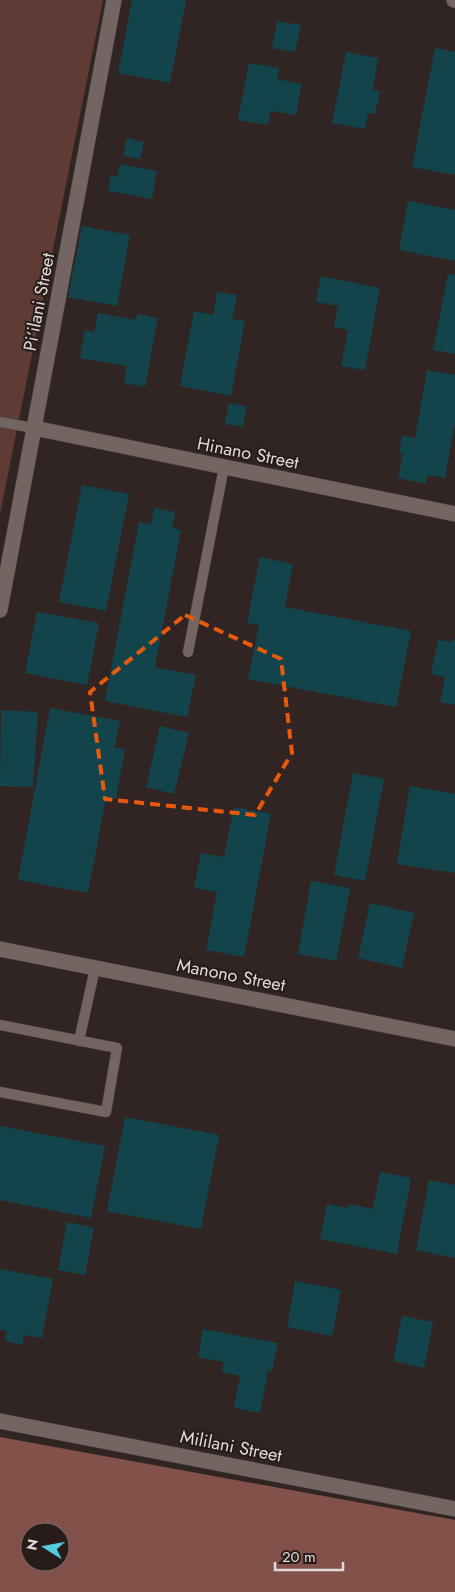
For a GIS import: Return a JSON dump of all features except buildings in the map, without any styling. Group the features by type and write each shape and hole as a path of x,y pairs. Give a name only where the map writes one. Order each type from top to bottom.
{"street":[{"name":"Pi‘ilani Street","path":"0,610 114,0"},
{"name":"Hinano Street","path":"34,428 455,514"},
{"name":"Manono Street","path":"0,949 455,1038"},
{"name":"Mililani Street","path":"0,1421 455,1509"}],"lane":[{"path":"0,422 34,428"},
{"path":"188,652 224,467"},
{"path":"80,1041 95,968"},
{"path":"0,1025 117,1048 106,1112 0,1092"}],"highlighted area":[{"path":"185,615 281,659 292,753 255,815 105,799 90,692"}],"shaded area":[{"path":"0,0 103,0 0,514"},
{"path":"0,1437 455,1520 455,1592 0,1592"}]}
